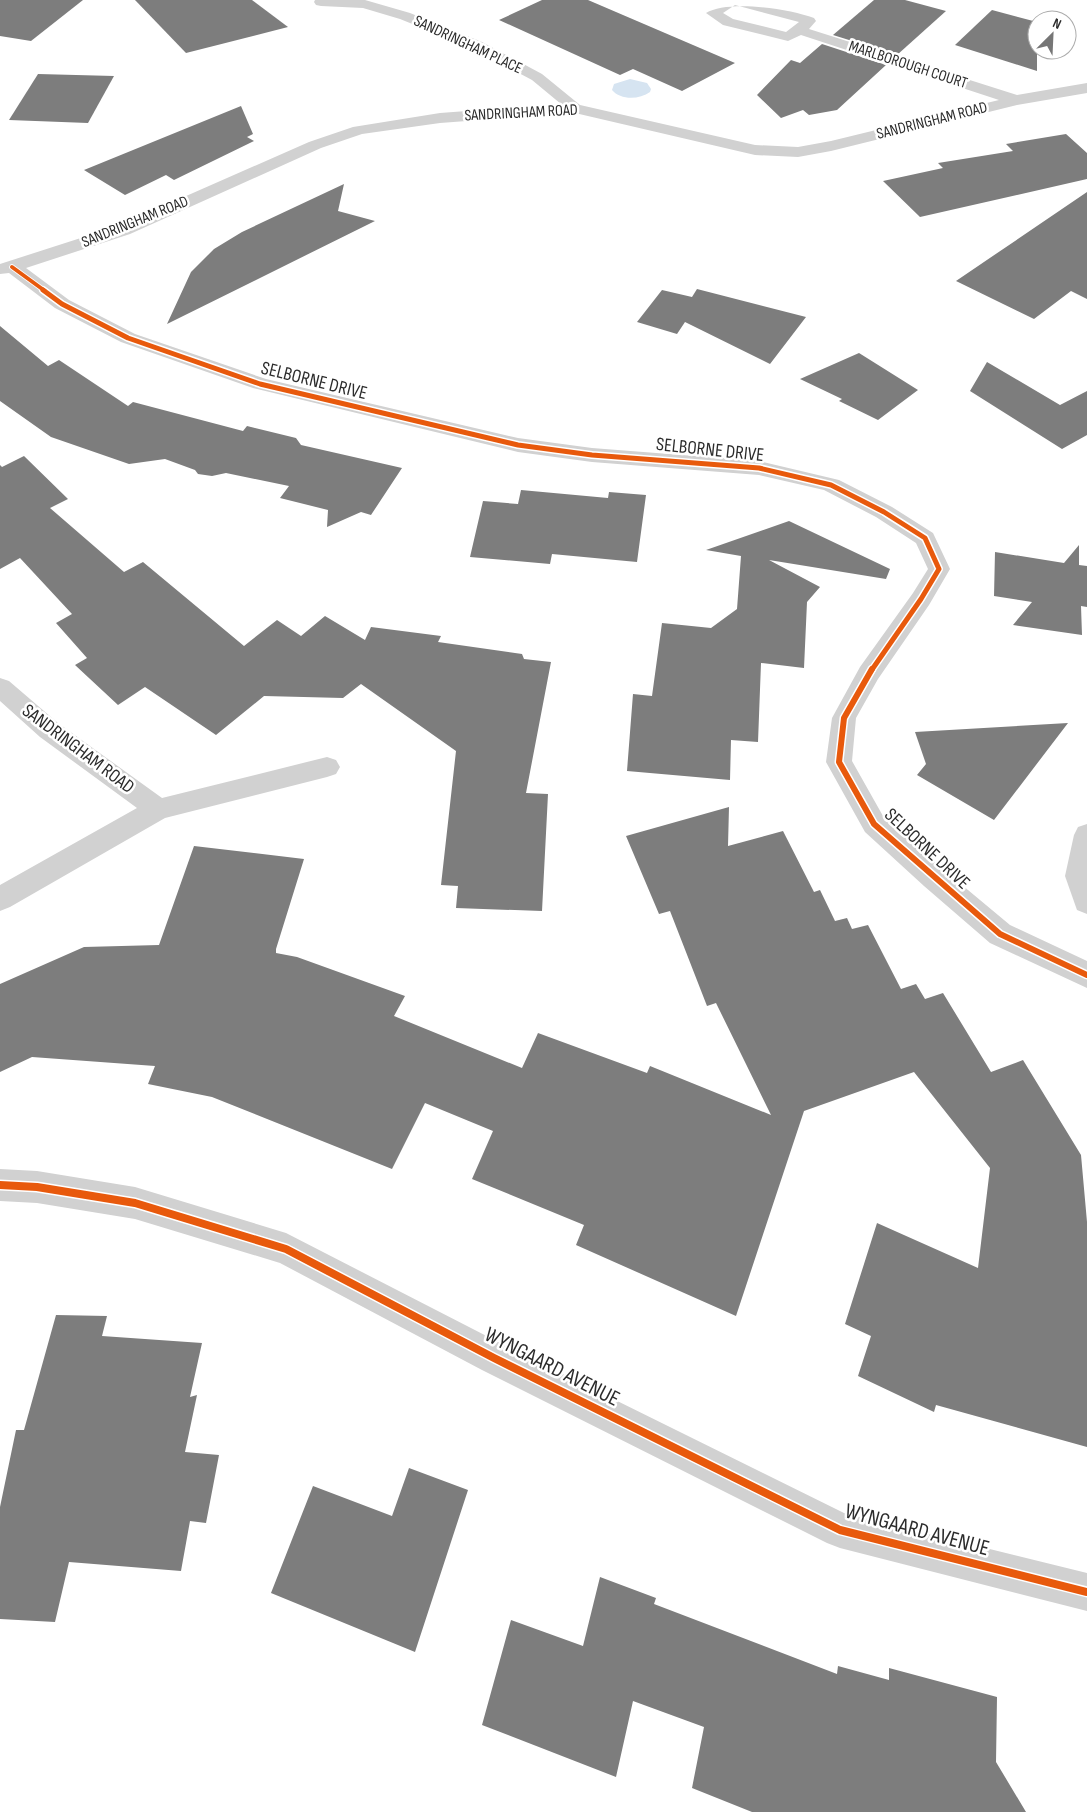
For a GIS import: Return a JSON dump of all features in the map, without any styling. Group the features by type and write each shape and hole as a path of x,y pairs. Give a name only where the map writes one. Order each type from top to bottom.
{"street":[{"name":"MARLBOROUGH COURT","path":"733,0 809,21 799,30 788,37 728,22 713,13 733,0"},
{"name":"SANDRINGHAM PLACE","path":"321,2 364,4 397,13 477,45 537,77 575,108"},
{"name":"MARLBOROUGH COURT","path":"799,30 1016,100"},
{"name":"SANDRINGHAM ROAD","path":"6,268 124,230 306,149 359,130 440,118 575,108 755,150 798,152 831,146 1016,100 1087,88"},
{"name":"SELBORNE DRIVE","path":"6,268 62,304 128,338 260,384 518,445 592,455 759,468 831,485 884,512 925,538 940,569 921,600 869,673 844,718 839,762 874,824 934,878 1000,934 1087,976"},
{"name":"SANDRINGHAM ROAD","path":"0,687 49,730 158,809"},
{"name":"SANDRINGHAM ROAD","path":"0,899 158,809 327,767"},
{"path":"1087,835 1079,876 1087,902"},
{"name":"WYNGAARD AVENUE","path":"0,1185 37,1187 135,1203 286,1249 494,1358 840,1530 1087,1592"}],"water":[{"path":"630,79 647,83 651,89 650,92 646,95 630,98 620,96 612,90 614,84"}],"building":[{"path":"0,0 83,0 31,41 0,36"},
{"path":"135,0 252,0 288,27 186,53"},
{"path":"542,0 588,0 735,63 682,91 633,69 620,75 499,20"},
{"path":"874,0 905,0 946,11 897,55 833,35"},
{"path":"992,10 1027,19 1027,60 1037,60 1037,71 955,45"},
{"path":"822,44 886,65 837,110 809,115 803,110 781,118 757,95 791,60 800,63"},
{"path":"38,74 114,76 88,123 9,120"},
{"path":"241,106 253,134 247,137 254,141 174,180 166,175 125,195 84,170"},
{"path":"1066,134 1087,153 1087,179 920,217 883,181 943,168 938,163 1013,151 1006,144"},
{"path":"344,184 338,211 375,221 167,324 191,272 214,249 242,232"},
{"path":"1087,192 1087,299 1071,291 1034,319 956,281"},
{"path":"697,289 806,317 770,364 685,322 677,334 637,322 662,290 692,297"},
{"path":"0,326 48,366 59,360 128,406 133,402 243,431 247,426 296,438 301,445 402,468 371,515 361,512 327,527 328,510 280,498 289,486 226,473 212,476 198,474 195,470 165,459 129,464 51,437 0,401"},
{"path":"859,353 918,390 878,420 839,401 842,399 800,379"},
{"path":"987,362 1060,405 1087,391 1087,435 1062,449 970,391"},
{"path":"24,456 68,499 50,508 124,572 143,562 244,646 277,620 301,636 325,616 365,640 371,627 441,636 438,642 522,654 524,659 551,662 526,793 548,794 542,911 456,908 458,886 441,885 456,751 361,684 343,698 264,696 216,735 145,687 118,705 75,665 87,658 56,623 72,614 20,558 0,569 0,465 2,467"},
{"path":"521,490 608,498 609,492 646,495 637,562 552,554 550,564 470,557 483,501 518,504"},
{"path":"789,521 890,569 886,579 769,560 820,587 807,602 804,668 761,663 758,742 731,740 730,780 627,771 633,694 652,696 662,623 711,628 737,609 741,556 706,550"},
{"path":"1079,545 1079,565 1087,566 1087,607 1081,606 1082,635 1013,625 1032,602 994,596 995,552 1064,563"},
{"path":"1068,723 994,820 917,775 926,764 915,732"},
{"path":"729,807 728,846 783,831 814,892 820,890 835,921 847,918 852,929 868,925 901,989 916,984 925,999 943,993 991,1072 1023,1060 1081,1155 1087,1222 1087,1447 936,1405 934,1412 858,1376 871,1336 845,1324 877,1223 978,1268 990,1168 914,1072 804,1111 736,1316 576,1245 584,1225 472,1179 493,1131 425,1103 392,1169 212,1097 148,1084 155,1066 32,1057 0,1072 0,984 84,947 159,945 194,846 304,859 276,953 297,957 405,996 394,1016 522,1068 538,1033 647,1073 650,1066 771,1115 716,1003 707,1006 670,911 659,914 626,836"},
{"path":"56,1315 107,1316 102,1336 202,1343 190,1397 197,1395 185,1452 219,1455 206,1523 190,1521 181,1571 69,1562 55,1622 0,1619 0,1507 16,1430 24,1430"},
{"path":"409,1468 468,1490 415,1652 271,1593 313,1486 392,1516"},
{"path":"600,1577 656,1598 654,1604 837,1674 838,1666 889,1680 889,1668 997,1697 996,1762 1026,1812 752,1812 692,1788 704,1727 633,1701 616,1777 482,1725 511,1620 583,1646"}],"cycle path":[{"path":"12,267 62,304 128,338 260,384 518,445 592,455 759,468 831,485 884,512 925,538 939,569 921,599 869,673 844,718 839,762 874,824 934,878 1000,934 1087,975"},
{"path":"0,1185 37,1187 135,1203 286,1249 494,1358 840,1530 1087,1592"}]}
